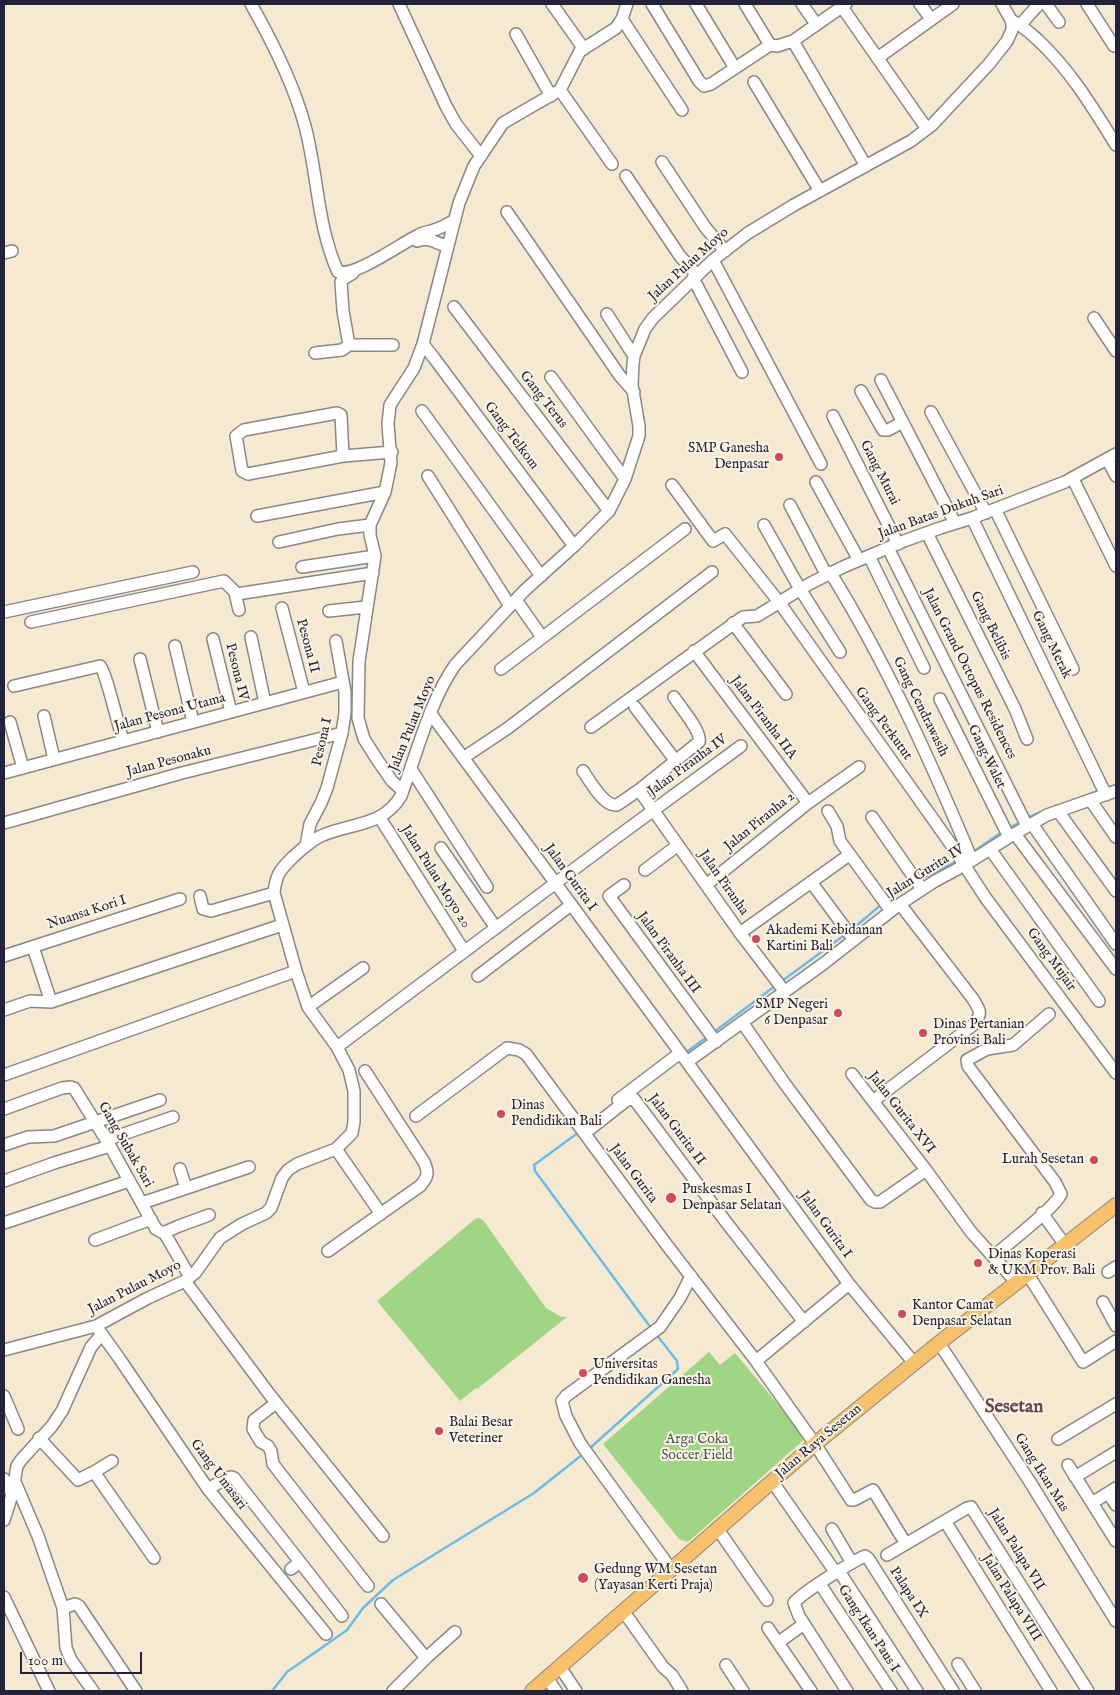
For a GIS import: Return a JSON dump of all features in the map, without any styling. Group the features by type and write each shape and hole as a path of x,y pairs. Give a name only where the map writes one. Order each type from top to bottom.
{"main road":[{"name":"Jalan Raya Sesetan","path":"532,1691 815,1444 939,1343 1116,1204"}],"street":[{"path":"250,4 275,49 301,113 308,138 325,234 338,272 343,273 358,268 421,234 447,224"},
{"path":"400,4 446,106 456,124 481,156"},
{"path":"403,790 392,781 364,739 358,718 359,662 375,556 370,536 370,525 385,492 389,476 392,452 388,424 390,406 414,368 422,344 447,224 481,156 503,123 556,93 580,51 581,45 552,4"},
{"path":"581,45 616,28 622,19 627,4"},
{"path":"652,4 704,86 711,84 770,45 777,46 793,41 844,5 927,129"},
{"path":"696,4 736,68"},
{"path":"745,4 770,45"},
{"path":"802,4 816,24"},
{"path":"920,4 931,19"},
{"path":"879,57 953,4"},
{"path":"1002,4 1016,22 1065,67 1116,145"},
{"path":"1016,22 1039,4"},
{"path":"1046,4 1060,22"},
{"path":"1088,4 1114,46"},
{"path":"622,19 682,110"},
{"name":"Jalan Pulau Moyo","path":"4,1350 99,1330 187,1275 220,1238 242,1224 266,1214 271,1208 282,1178 288,1170 297,1164 336,1149 352,1133 354,1091 349,1070 337,1048 308,1007 274,893 280,870 306,846 323,835 380,818 397,802 447,676 455,665 513,603 609,511 625,479 639,436 632,374 634,356 645,329 653,318 713,260 766,222 911,141 927,129 1002,48 1016,22"},
{"path":"516,34 556,93 612,164"},
{"path":"793,41 866,166"},
{"path":"754,82 820,191"},
{"path":"662,162 705,227 725,251"},
{"path":"626,176 695,276 742,372"},
{"path":"507,212 620,376 634,392"},
{"path":"349,345 343,311 342,280 399,253 419,240 429,239 443,245"},
{"path":"713,260 821,464"},
{"name":"Gang Terus","path":"454,306 609,511"},
{"path":"607,314 634,356"},
{"path":"1094,318 1116,352"},
{"name":"Gang Telkom","path":"422,344 574,546"},
{"path":"315,353 342,350 349,345 393,345"},
{"path":"551,376 625,479"},
{"path":"881,380 955,523"},
{"path":"861,391 883,430 888,430 903,422"},
{"path":"422,411 541,576"},
{"path":"931,412 991,511 1073,669"},
{"path":"344,456 342,421 341,415 337,413 244,430 236,436 242,471 246,474 344,456 392,452"},
{"name":"Gang Murai","path":"833,416 893,546"},
{"path":"1112,457 1116,476"},
{"name":"Jalan Batas Dukuh Sari","path":"591,727 743,617 757,616 828,573 893,546 1073,479 1112,457"},
{"path":"428,476 513,603 542,637"},
{"path":"1073,479 1116,566"},
{"path":"816,482 864,558 924,668"},
{"name":"Gang Perkutut","path":"672,485 713,541 725,534 779,602 964,861"},
{"path":"257,516 385,492"},
{"name":"Gang Cendrawasih","path":"790,505 885,668 941,787 964,861"},
{"name":"Gang Merak","path":"972,518 1106,790"},
{"path":"279,542 370,525"},
{"path":"764,525 800,589 840,652"},
{"path":"501,669 684,529"},
{"name":"Gang Belibis","path":"927,533 1015,710 1026,736"},
{"name":"Jalan Grand Octopus Residences","path":"893,546 1027,822 1116,944"},
{"path":"302,567 375,556"},
{"path":"4,612 193,572"},
{"path":"463,758 508,728 552,692 672,604 712,572"},
{"path":"235,593 252,593 373,573"},
{"path":"31,622 224,581 229,584 235,593 239,610"},
{"path":"329,611 366,607"},
{"name":"Pesona II","path":"282,608 304,692"},
{"path":"733,623 786,694"},
{"path":"251,637 265,703"},
{"name":"Pesona IV","path":"213,639 231,712"},
{"name":"Pesona I","path":"306,846 310,824 327,788 342,733 345,713 343,682 336,641"},
{"path":"175,646 193,722"},
{"name":"Jalan Piranha IIA","path":"694,651 808,802"},
{"path":"140,659 158,732"},
{"path":"14,686 100,666 103,668 106,677 122,741"},
{"name":"Jalan Pesona Utama","path":"4,773 343,682"},
{"path":"583,771 606,801 612,805 617,805 676,760 698,742 700,738 674,697"},
{"name":"Gang Walet","path":"940,699 1009,833 1116,969"},
{"path":"635,707 676,760"},
{"name":"Jalan Gurita I","path":"431,714 849,1284 914,1363"},
{"path":"44,716 54,759"},
{"path":"10,722 23,768"},
{"name":"Jalan Pesonaku","path":"4,822 182,773 342,733"},
{"name":"Jalan Piranha IV","path":"337,1048 464,951 741,746"},
{"name":"Jalan Piranha 2","path":"706,885 808,802 859,767"},
{"path":"411,769 487,887"},
{"name":"Jalan Piranha","path":"639,790 740,933 781,987"},
{"name":"Jalan Gurita IV","path":"620,1102 712,1037 742,1022 781,987 850,936 964,861 990,849 1009,833 1027,822 1091,801 1106,790"},
{"path":"1091,801 1116,838"},
{"path":"1058,811 1116,892"},
{"path":"828,812 837,826 840,841 882,900 893,908 973,999 980,1014 973,1025 873,1101"},
{"path":"872,817 922,888"},
{"name":"Jalan Pulau Moyo 20","path":"380,818 464,951"},
{"path":"645,870 678,846"},
{"path":"441,848 496,928"},
{"path":"990,849 1099,1001"},
{"path":"740,933 849,855"},
{"name":"Gang Mujair","path":"964,861 1116,1073"},
{"path":"811,882 850,936"},
{"name":"Jalan Piranha III","path":"624,885 609,896 712,1037"},
{"path":"200,896 203,909 211,912 274,893"},
{"name":"Nuansa Kori I","path":"4,956 180,898"},
{"path":"478,976 571,905"},
{"path":"4,1010 30,1001 51,1002 282,925"},
{"path":"32,947 51,1002"},
{"path":"308,1007 363,968"},
{"path":"4,1075 296,971"},
{"path":"993,1257 1059,1198 1061,1194 1060,1188 967,1064 970,1058 987,1049 1010,1046 1017,1043 1049,1014"},
{"path":"742,1022 785,1084 872,1200 880,1202 926,1170 971,1232 993,1257 1021,1278 1083,1362 1116,1341"},
{"name":"Jalan Gurita","path":"416,1116 507,1048 526,1054 756,1361 815,1444 852,1501 874,1490 906,1544"},
{"path":"328,1251 420,1186 428,1176 428,1170 365,1072"},
{"name":"Jalan Gurita XVI","path":"852,1074 926,1170"},
{"name":"Gang Subak Sari","path":"4,1108 62,1088 72,1087 108,1143 157,1230 164,1233 187,1275 276,1403 383,1536"},
{"name":"Jalan Gurita II","path":"620,1102 634,1099 638,1102 726,1222 804,1322"},
{"path":"4,1145 28,1137 54,1136 160,1100"},
{"path":"583,1130 620,1102"},
{"path":"4,1181 173,1117"},
{"path":"336,1149 381,1214"},
{"path":"142,1203 249,1166"},
{"path":"180,1169 186,1188"},
{"path":"4,1223 129,1180"},
{"path":"1042,1213 1066,1245"},
{"path":"164,1233 209,1215"},
{"path":"95,1240 151,1219"},
{"path":"670,1569 580,1444 566,1416 562,1401 566,1396 660,1327 680,1298 691,1276"},
{"path":"756,1361 849,1284"},
{"path":"1103,1302 1116,1326"},
{"path":"4,1520 12,1495 9,1480 21,1460 39,1438 52,1426 62,1411 99,1330"},
{"name":"Gang Umasari","path":"99,1330 208,1489 326,1634"},
{"name":"Gang Ikan Mas","path":"939,1343 1030,1482 1116,1622"},
{"path":"4,1396 18,1429"},
{"path":"276,1403 254,1420 253,1429 261,1442 268,1446 271,1451 272,1464 368,1586"},
{"path":"1058,1439 1114,1410"},
{"path":"39,1438 78,1480 112,1461"},
{"path":"1075,1477 1116,1452"},
{"path":"1068,1465 1116,1541"},
{"path":"94,1472 154,1558"},
{"path":"208,1489 231,1476 234,1478 342,1616"},
{"path":"9,1480 38,1536 63,1608 66,1648 71,1660 93,1691"},
{"path":"772,1481 837,1572 917,1691"},
{"path":"1092,1503 1112,1490 1116,1505"},
{"name":"Jalan Palapa VII","path":"887,1556 967,1508 972,1508 1088,1691"},
{"name":"Jalan Palapa VIII","path":"945,1521 1051,1691"},
{"path":"717,1528 767,1600"},
{"path":"832,1529 852,1563 794,1603 799,1616 847,1691"},
{"name":"Palapa IX","path":"852,1563 864,1556 868,1558 953,1691"},
{"path":"291,1570 300,1562"},
{"name":"Gang Ikan Paus I","path":"820,1584 891,1691"},
{"path":"4,1597 49,1691"},
{"path":"63,1608 75,1604 79,1606 136,1691"},
{"path":"381,1604 426,1658"},
{"path":"624,1612 654,1656 672,1675 682,1691"},
{"path":"779,1642 804,1624"},
{"path":"768,1628 811,1691"},
{"path":"393,1691 455,1632"},
{"path":"958,1664 975,1691"},
{"path":"726,1665 743,1691"},
{"path":"560,1667 576,1691"},
{"path":"547,1678 556,1691"}],"green space":[{"path":"475,1219 483,1220 546,1308 561,1317 567,1317 460,1401 377,1301"},
{"name":"Arga Coka Soccer Field","path":"709,1352 720,1365 735,1353 806,1438 688,1542 679,1539 603,1444"}],"waterway":[{"path":"1106,788 1116,785"},
{"path":"1026,818 1101,790"},
{"path":"1009,828 1022,821"},
{"path":"976,850 1002,832"},
{"path":"920,879 958,861"},
{"path":"886,900 913,883"},
{"path":"850,931 882,904"},
{"path":"782,981 846,934"},
{"path":"714,1032 775,986"},
{"path":"685,1053 707,1037"},
{"path":"579,1132 534,1165 535,1171 651,1328"},
{"path":"589,1449 678,1369 677,1361 656,1334"},
{"path":"272,1691 287,1672 347,1630 363,1608 393,1580 534,1493 583,1454"}],"place":[{"name":"SMP Ganesha Denpasar","path":"779,457"},
{"name":"Akademi Kebidanan Kartini Bali","path":"756,939"},
{"name":"SMP Negeri 6 Denpasar","path":"838,1013"},
{"name":"Dinas Pertanian Provinsi Bali","path":"923,1033"},
{"name":"Dinas Pendidikan Bali","path":"501,1114"},
{"name":"Lurah Sesetan","path":"1094,1160"},
{"name":"Puskesmas I Denpasar Selatan","path":"671,1198"},
{"name":"Dinas Koperasi & UKM Prov. Bali","path":"978,1263"},
{"name":"Kantor Camat Denpasar Selatan","path":"902,1314"},
{"name":"Universitas Pendidikan Ganesha","path":"583,1373"},
{"name":"Balai Besar Veteriner","path":"439,1431"},
{"name":"Gedung WM Sesetan (Yayasan Kerti Praja)","path":"583,1578"}],"district":[{"name":"Sesetan","path":"1014,1408"}]}
